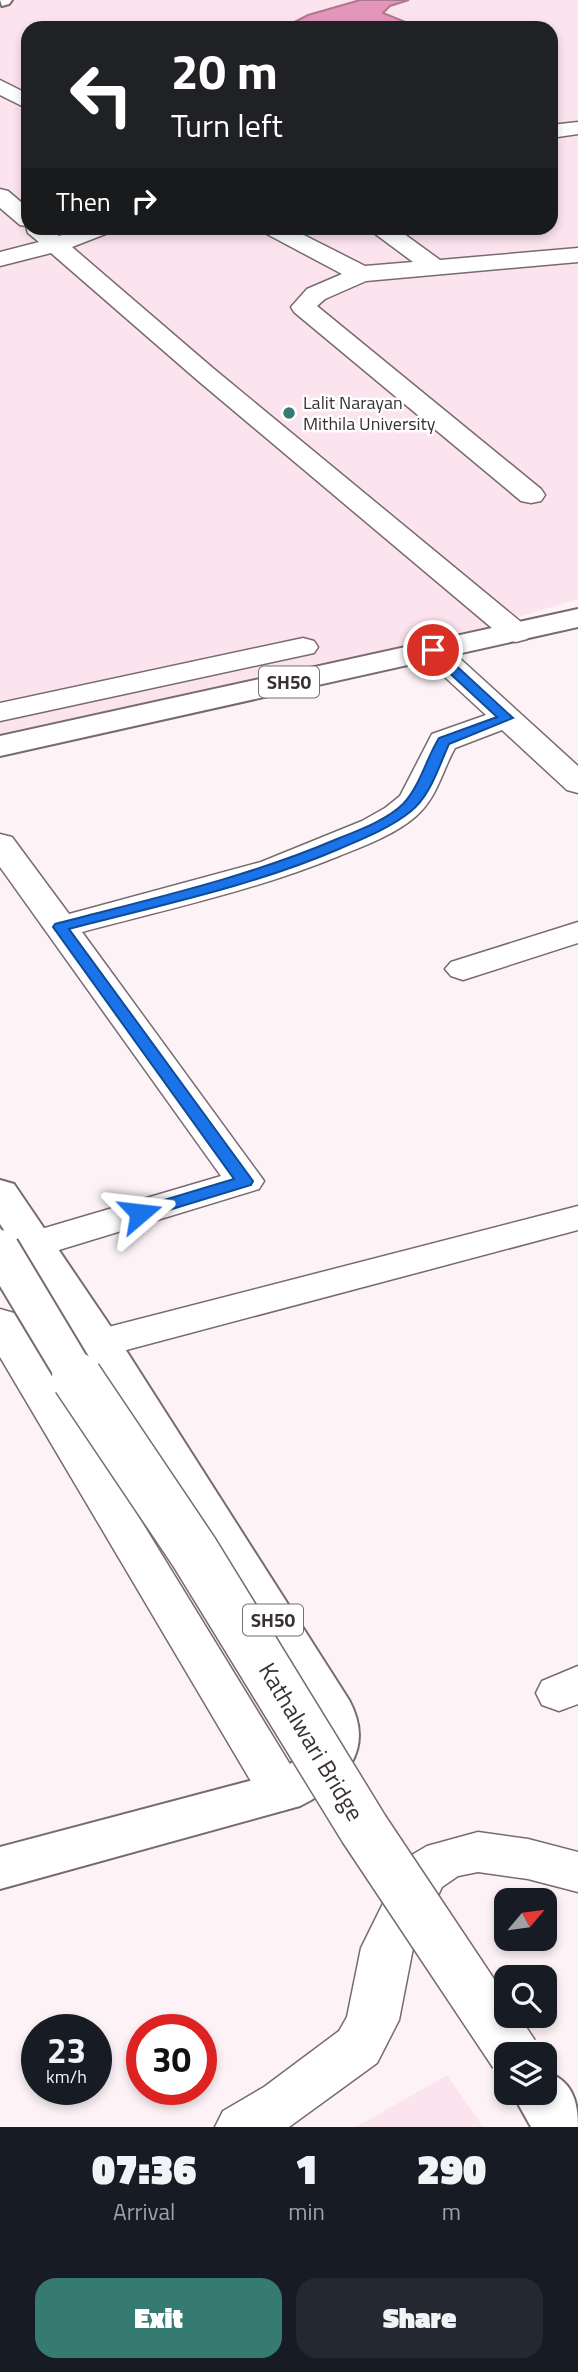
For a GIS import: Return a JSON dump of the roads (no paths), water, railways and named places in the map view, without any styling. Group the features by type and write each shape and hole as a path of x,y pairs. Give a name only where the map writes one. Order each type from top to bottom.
{"main road":[{"name":"SH50","path":"0,746 578,618"},
{"name":"SH50","path":"0,1193 18,1247 100,1343 331,1713 336,1736 332,1754 321,1769 282,1792 0,1868"},
{"name":"Kathalwari Bridge","path":"18,1247 78,1380 194,1552 364,1829 506,2042"},
{"path":"548,2105 562,2127"}],"street":[{"path":"0,86 21,99"},
{"path":"558,131 578,128"},
{"path":"0,196 21,214"},
{"path":"45,235 205,374 516,633"},
{"path":"0,259 57,245 82,235"},
{"path":"286,235 361,274"},
{"path":"391,235 434,267"},
{"path":"531,495 303,307 316,294 361,274 578,255"},
{"path":"0,712 303,648"},
{"path":"433,650 578,783"},
{"path":"60,927 250,877 295,863 360,835 405,809 418,794 443,741 506,718"},
{"path":"0,844 245,1181 18,1247"},
{"path":"463,969 578,932"},
{"path":"100,1343 577,1219"},
{"path":"0,1322 282,1792"},
{"path":"242,2127 282,2103 358,2047 373,2020 387,1948 423,1873 445,1860 478,1852 528,1859 578,1871"}],"place":[{"name":"Lalit Narayan Mithila University","path":"289,413"}]}
